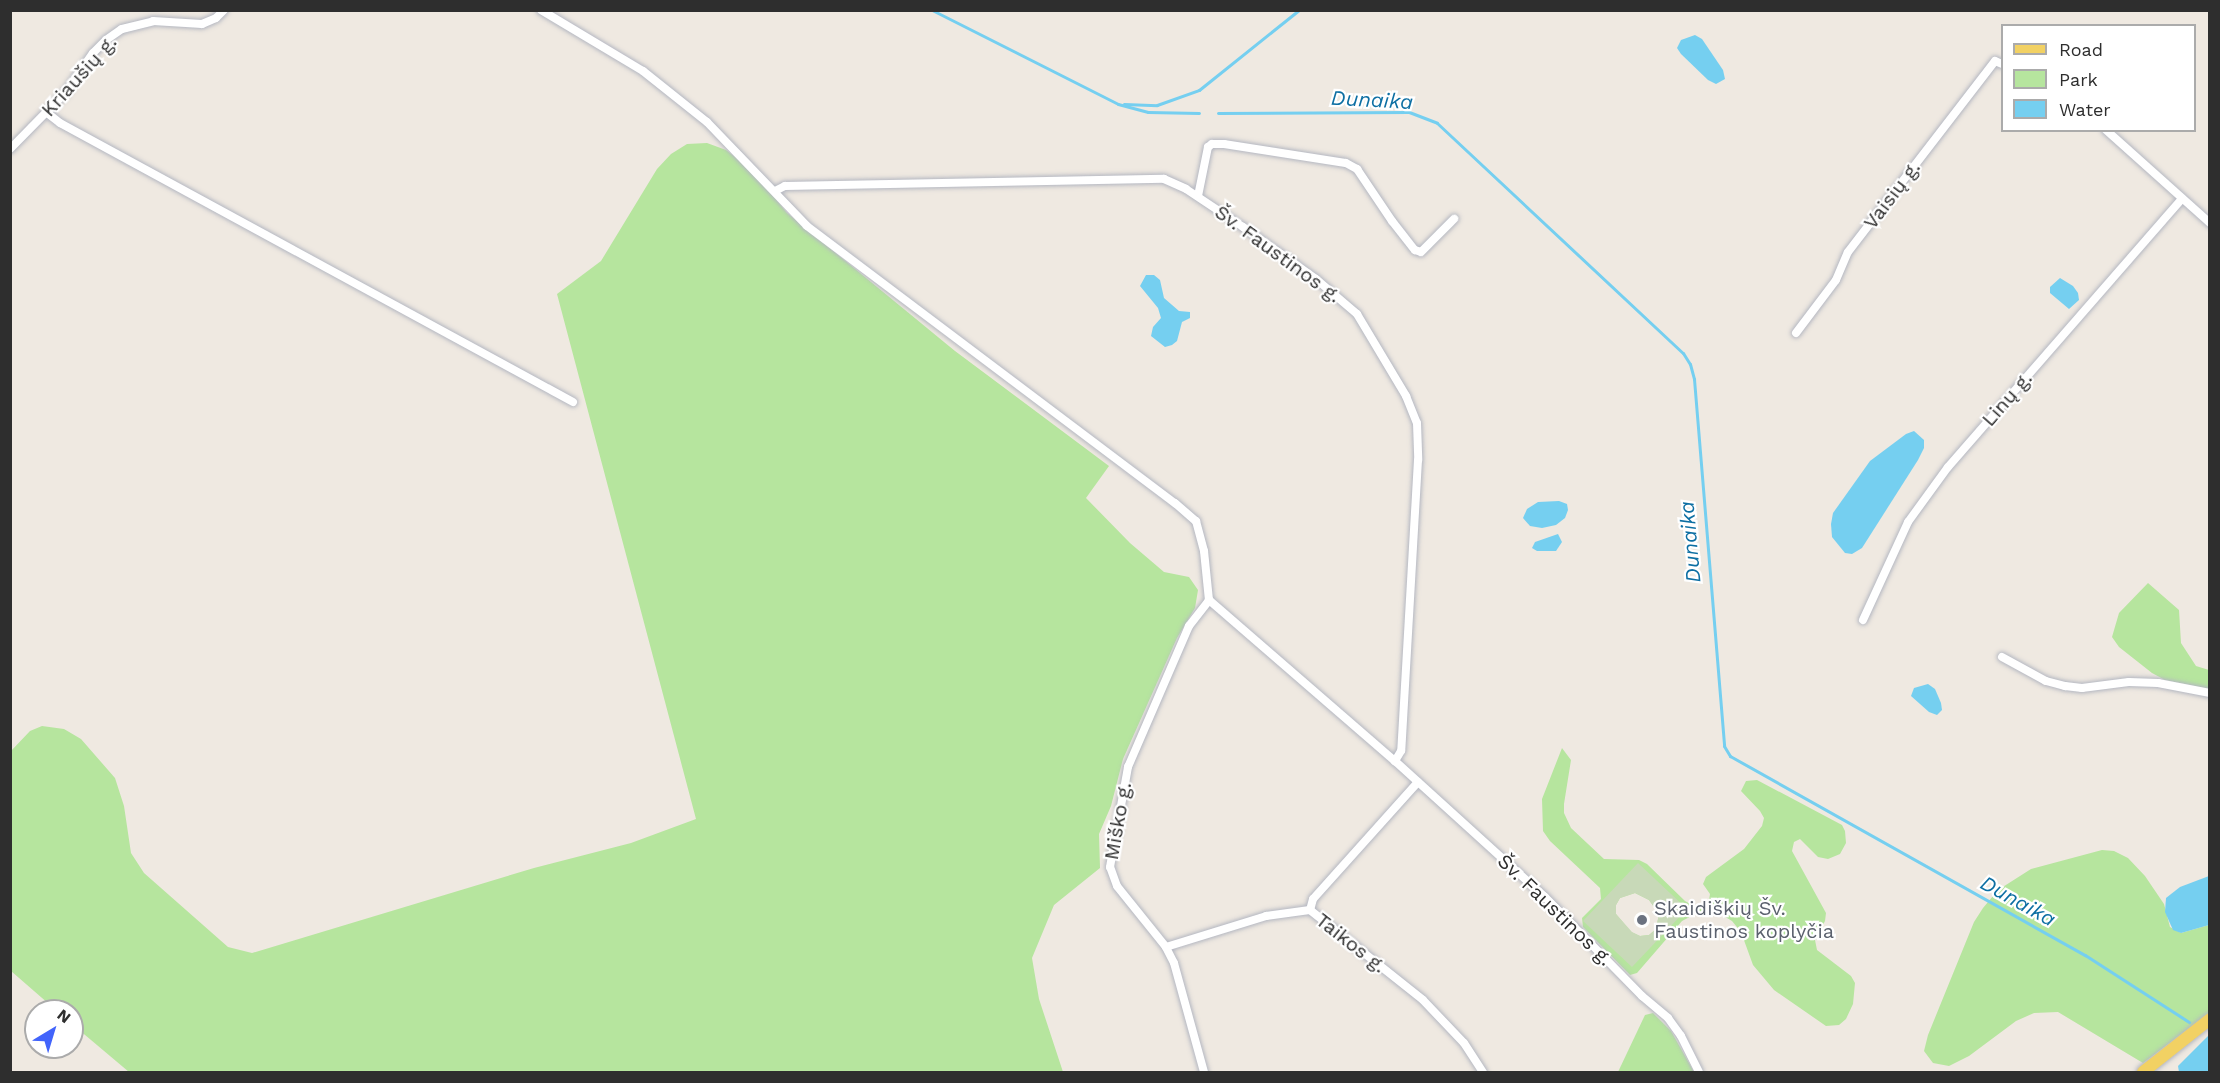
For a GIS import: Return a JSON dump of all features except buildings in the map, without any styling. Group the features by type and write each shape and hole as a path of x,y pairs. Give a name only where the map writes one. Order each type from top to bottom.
{"main road":[{"path":"2142,1072 2210,1019"}],"street":[{"name":"Kriaušių g.","path":"10,149 65,93 93,53 122,29 153,21 202,24 216,18 224,10"},
{"path":"541,10 653,78 707,122 807,226 1196,521 1204,551 1209,600"},
{"name":"Vaisių g.","path":"1796,333 1836,280 1848,252 1999,62"},
{"path":"46,112 60,123 573,402"},
{"path":"2108,132 2210,224"},
{"path":"1198,196 1208,147 1212,144 1224,144 1346,163 1357,169 1398,228 1415,250 1421,252 1454,219"},
{"name":"Šv. Faustinos g.","path":"775,191 785,186 1147,178 1175,184 1198,196 1316,279 1357,314 1406,396 1417,423 1418,460 1402,739 1401,751 1395,761"},
{"name":"Linų g.","path":"1863,620 1908,522 1948,467 2182,199"},
{"name":"Šv. Faustinos g.","path":"1209,600 1395,761 1545,897 1642,996 1668,1018 1681,1036 1699,1072"},
{"name":"Miško g.","path":"1204,1072 1180,978 1166,947 1117,886 1110,867 1128,767 1190,626 1209,600"},
{"path":"2002,657 2037,677 2065,686 2082,688 2149,682 2210,693"},
{"name":"Taikos g.","path":"1418,782 1313,899 1310,910 1430,1006 1464,1043 1483,1072"},
{"path":"1166,947 1266,916 1310,910"}],"green space":[{"path":"707,143 726,150 752,170 787,213 955,351 1109,466 1086,498 1130,543 1164,572 1189,577 1198,590 1195,608 1177,638 1123,759 1111,806 1099,834 1100,868 1054,905 1032,958 1039,999 1063,1072 129,1072 84,1034 84,999 43,999 11,971 11,751 30,731 42,726 64,729 81,739 115,778 124,806 131,853 144,873 228,947 252,953 534,868 631,843 696,819 557,294 601,261 657,169 671,154 687,144"},
{"path":"2148,583 2179,610 2181,643 2196,666 2209,670 2209,689 2165,680 2152,673 2119,647 2112,637 2119,613"},
{"path":"1562,748 1571,760 1564,813 1571,828 1604,859 1639,860 1647,864 1685,901 1694,906 1704,905 1709,900 1710,894 1703,884 1706,877 1744,849 1762,826 1764,818 1760,811 1741,791 1746,781 1757,780 1842,825 1846,843 1840,854 1828,859 1818,857 1800,839 1794,842 1792,851 1826,913 1825,921 1815,940 1817,950 1851,976 1855,983 1853,1004 1846,1019 1839,1025 1826,1026 1774,990 1753,965 1741,932 1732,921 1717,912 1701,911 1682,921 1637,973 1630,975 1583,927 1582,918 1601,899 1600,888 1550,841 1543,831 1542,799","holes":["1635,893 1649,900 1659,914 1656,929 1649,935 1640,936 1631,932 1616,914 1616,905 1620,898"]},
{"path":"2102,850 2114,851 2128,858 2145,876 2164,904 2170,927 2181,933 2209,925 2209,1013 2143,1063 2058,1012 2034,1013 2016,1021 1969,1056 1949,1066 1933,1063 1924,1051 1928,1035 1974,922 1983,908 1998,890 2031,869"},
{"path":"1638,863 1687,909 1632,967 1583,921","holes":["1635,893 1649,900 1659,914 1656,929 1649,935 1640,936 1632,932 1616,914 1616,905 1620,898"]},
{"path":"1653,1013 1671,1031 1694,1072 1618,1072 1645,1015"}],"water":[{"path":"1695,35 1702,39 1723,70 1725,79 1716,84 1708,80 1677,48 1681,40"},
{"path":"1146,275 1154,275 1160,280 1164,298 1179,311 1190,312 1190,318 1182,322 1177,341 1172,345 1165,347 1151,336 1153,327 1161,318 1158,308 1140,286"},
{"path":"2060,278 2073,286 2078,293 2079,300 2069,309 2050,293 2050,287"},
{"path":"1914,431 1924,440 1924,448 1918,460 1862,548 1852,554 1845,553 1832,537 1833,513 1870,461 1906,434"},
{"path":"1559,501 1567,504 1568,510 1565,518 1556,525 1542,528 1530,526 1523,518 1527,509 1538,502"},
{"path":"1558,534 1562,542 1556,551 1537,551 1532,548 1535,542"},
{"path":"1928,684 1935,689 1941,703 1942,710 1937,715 1929,712 1911,696 1914,688"},
{"path":"2209,876 2209,925 2181,933 2173,930 2165,912 2166,898 2180,887"},
{"path":"2209,1035 2209,1072 2179,1072 2178,1066"}],"waterway":[{"name":"Dunaika","path":"932,10 1118,104 1148,112 1199,113"},
{"path":"1124,104 1157,105 1199,90 1299,10"},
{"name":"Dunaika","path":"1218,113 1409,112 1437,123 1683,353 1690,364 1694,379 1724,746 1730,756 2085,955 2189,1022"}],"place":[{"name":"Skaidiškių Šv. Faustinos koplyčia","path":"1642,920"}]}
